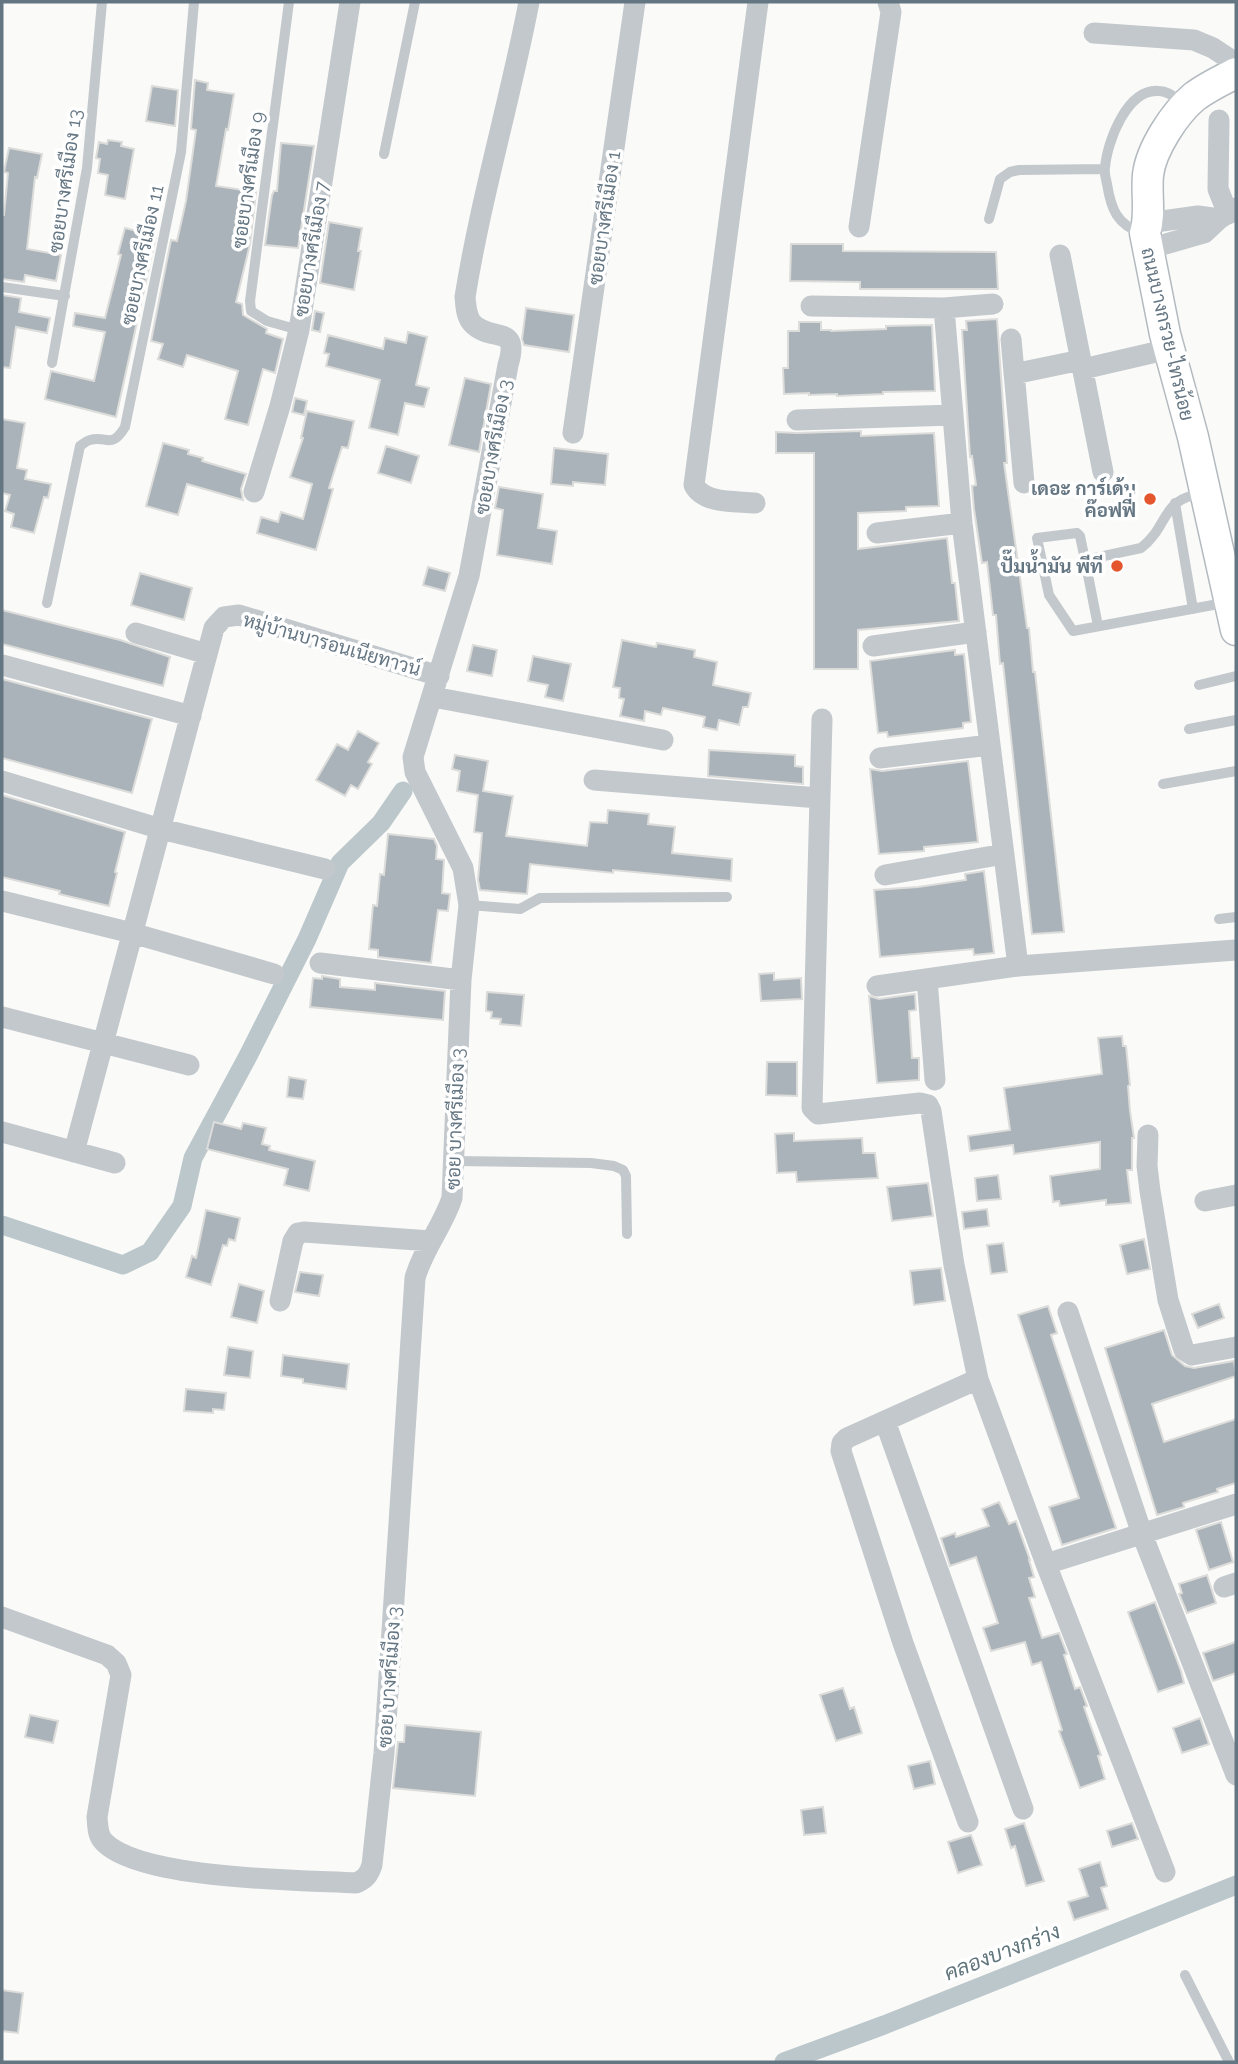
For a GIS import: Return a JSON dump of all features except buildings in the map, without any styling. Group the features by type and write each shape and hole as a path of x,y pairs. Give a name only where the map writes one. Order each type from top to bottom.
{"main road":[{"name":"ถนนบางกรวย-ไทรน้อย","path":"1235,622 1169,349 1147,235 1148,173 1154,153 1166,130 1193,98 1216,82 1236,73"}],"street":[{"name":"ซอยบางศรีเมือง 7","path":"254,492 299,330 350,2"},
{"name":"ซอยบางศรีเมือง 3","path":"469,905 463,868 415,772 413,757 469,576 512,350 509,341 501,335 481,330 471,322 466,311 465,297 480,212 515,72 529,2"},
{"name":"ซอยบางศรีเมือง 1","path":"573,433 635,2"},
{"path":"755,503 707,498 698,493 694,485 758,2"},
{"path":"859,227 891,12 888,2"},
{"path":"1094,33 1194,40 1213,48 1231,60 1236,67"},
{"path":"1147,235 1204,233 1228,214 1218,189 1219,120"},
{"path":"1060,255 1103,472"},
{"path":"811,306 944,307 993,304"},
{"path":"944,307 962,523 1018,966"},
{"path":"1011,339 1024,483"},
{"path":"1014,374 1169,349"},
{"path":"797,420 953,415"},
{"path":"877,533 962,523"},
{"name":"หมู่บ้านบารอนเนียทาวน์","path":"207,654 214,628 224,617 239,615 439,676"},
{"path":"873,646 976,632"},
{"path":"74,1152 207,654 136,633"},
{"path":"2,665 191,716"},
{"path":"433,697 663,740"},
{"path":"822,719 812,1108 818,1114 920,1103 928,1105 931,1111 954,1265 978,1379 1165,1872"},
{"path":"880,758 990,745"},
{"path":"594,780 819,798"},
{"path":"2,781 161,829 325,869"},
{"path":"885,875 1004,854"},
{"path":"2,901 132,933 274,974"},
{"name":"ซอย บางศรีเมือง 3","path":"2,1617 107,1655 116,1663 121,1675 97,1817 102,1841 112,1849 154,1865 215,1875 356,1883 369,1874 384,1752 415,1278 419,1264 444,1219 452,1198 461,980 469,905"},
{"path":"877,986 1018,966 1236,950"},
{"path":"320,963 461,980"},
{"path":"926,979 935,1080"},
{"path":"2,1017 189,1065"},
{"path":"2,1132 115,1163"},
{"path":"1147,1135 1150,1191 1168,1300 1184,1350 1192,1355 1236,1347"},
{"path":"1205,1201 1236,1195"},
{"path":"279,1301 293,1241 298,1233 431,1241"},
{"path":"1068,1312 1142,1534 1236,1775"},
{"path":"968,1822 902,1643 841,1451 842,1443 847,1438 978,1379"},
{"path":"885,1422 1023,1809"},
{"path":"1046,1564 1236,1504"}],"lane":[{"name":"ซอยบางศรีเมือง 13","path":"52,363 87,168 102,2"},
{"name":"ซอยบางศรีเมือง 11","path":"47,603 80,446 91,439 110,441 119,436 125,427 181,152 194,2"},
{"name":"ซอยบางศรีเมือง 9","path":"289,2 250,301 251,311 257,316 299,330"},
{"path":"384,154 415,2"},
{"path":"1147,235 1130,229 1120,220 1112,206 1104,169 1112,135 1122,113 1143,95 1156,90 1167,92 1186,105"},
{"path":"989,219 1000,179 1010,172 1104,169"},
{"path":"2,287 65,296"},
{"path":"1085,560 1141,548 1149,542 1175,503 1188,495 1206,494"},
{"path":"1175,503 1193,609"},
{"path":"1098,626 1080,536 1077,533 1037,538 1049,595 1072,631 1193,609 1235,622"},
{"path":"1199,685 1236,676"},
{"path":"1188,729 1236,720"},
{"path":"1163,784 1236,771"},
{"path":"469,905 520,909 540,898 727,897"},
{"path":"1219,919 1236,917"},
{"path":"454,1161 590,1163 614,1166 623,1170 626,1176 627,1234"},
{"path":"1185,1975 1229,2062"}],"waterway":[{"path":"2,1225 123,1265 150,1252 182,1206 193,1158 307,939 340,863 381,823 403,791"},
{"name":"คลองบางกร่าง","path":"784,2062 1236,1885"}],"place":[{"name":"เดอะ การ์เด้น ค๊อฟฟี่","path":"1150,499"},
{"name":"ปั๊มน้ำมัน พีที","path":"1117,566"}]}
